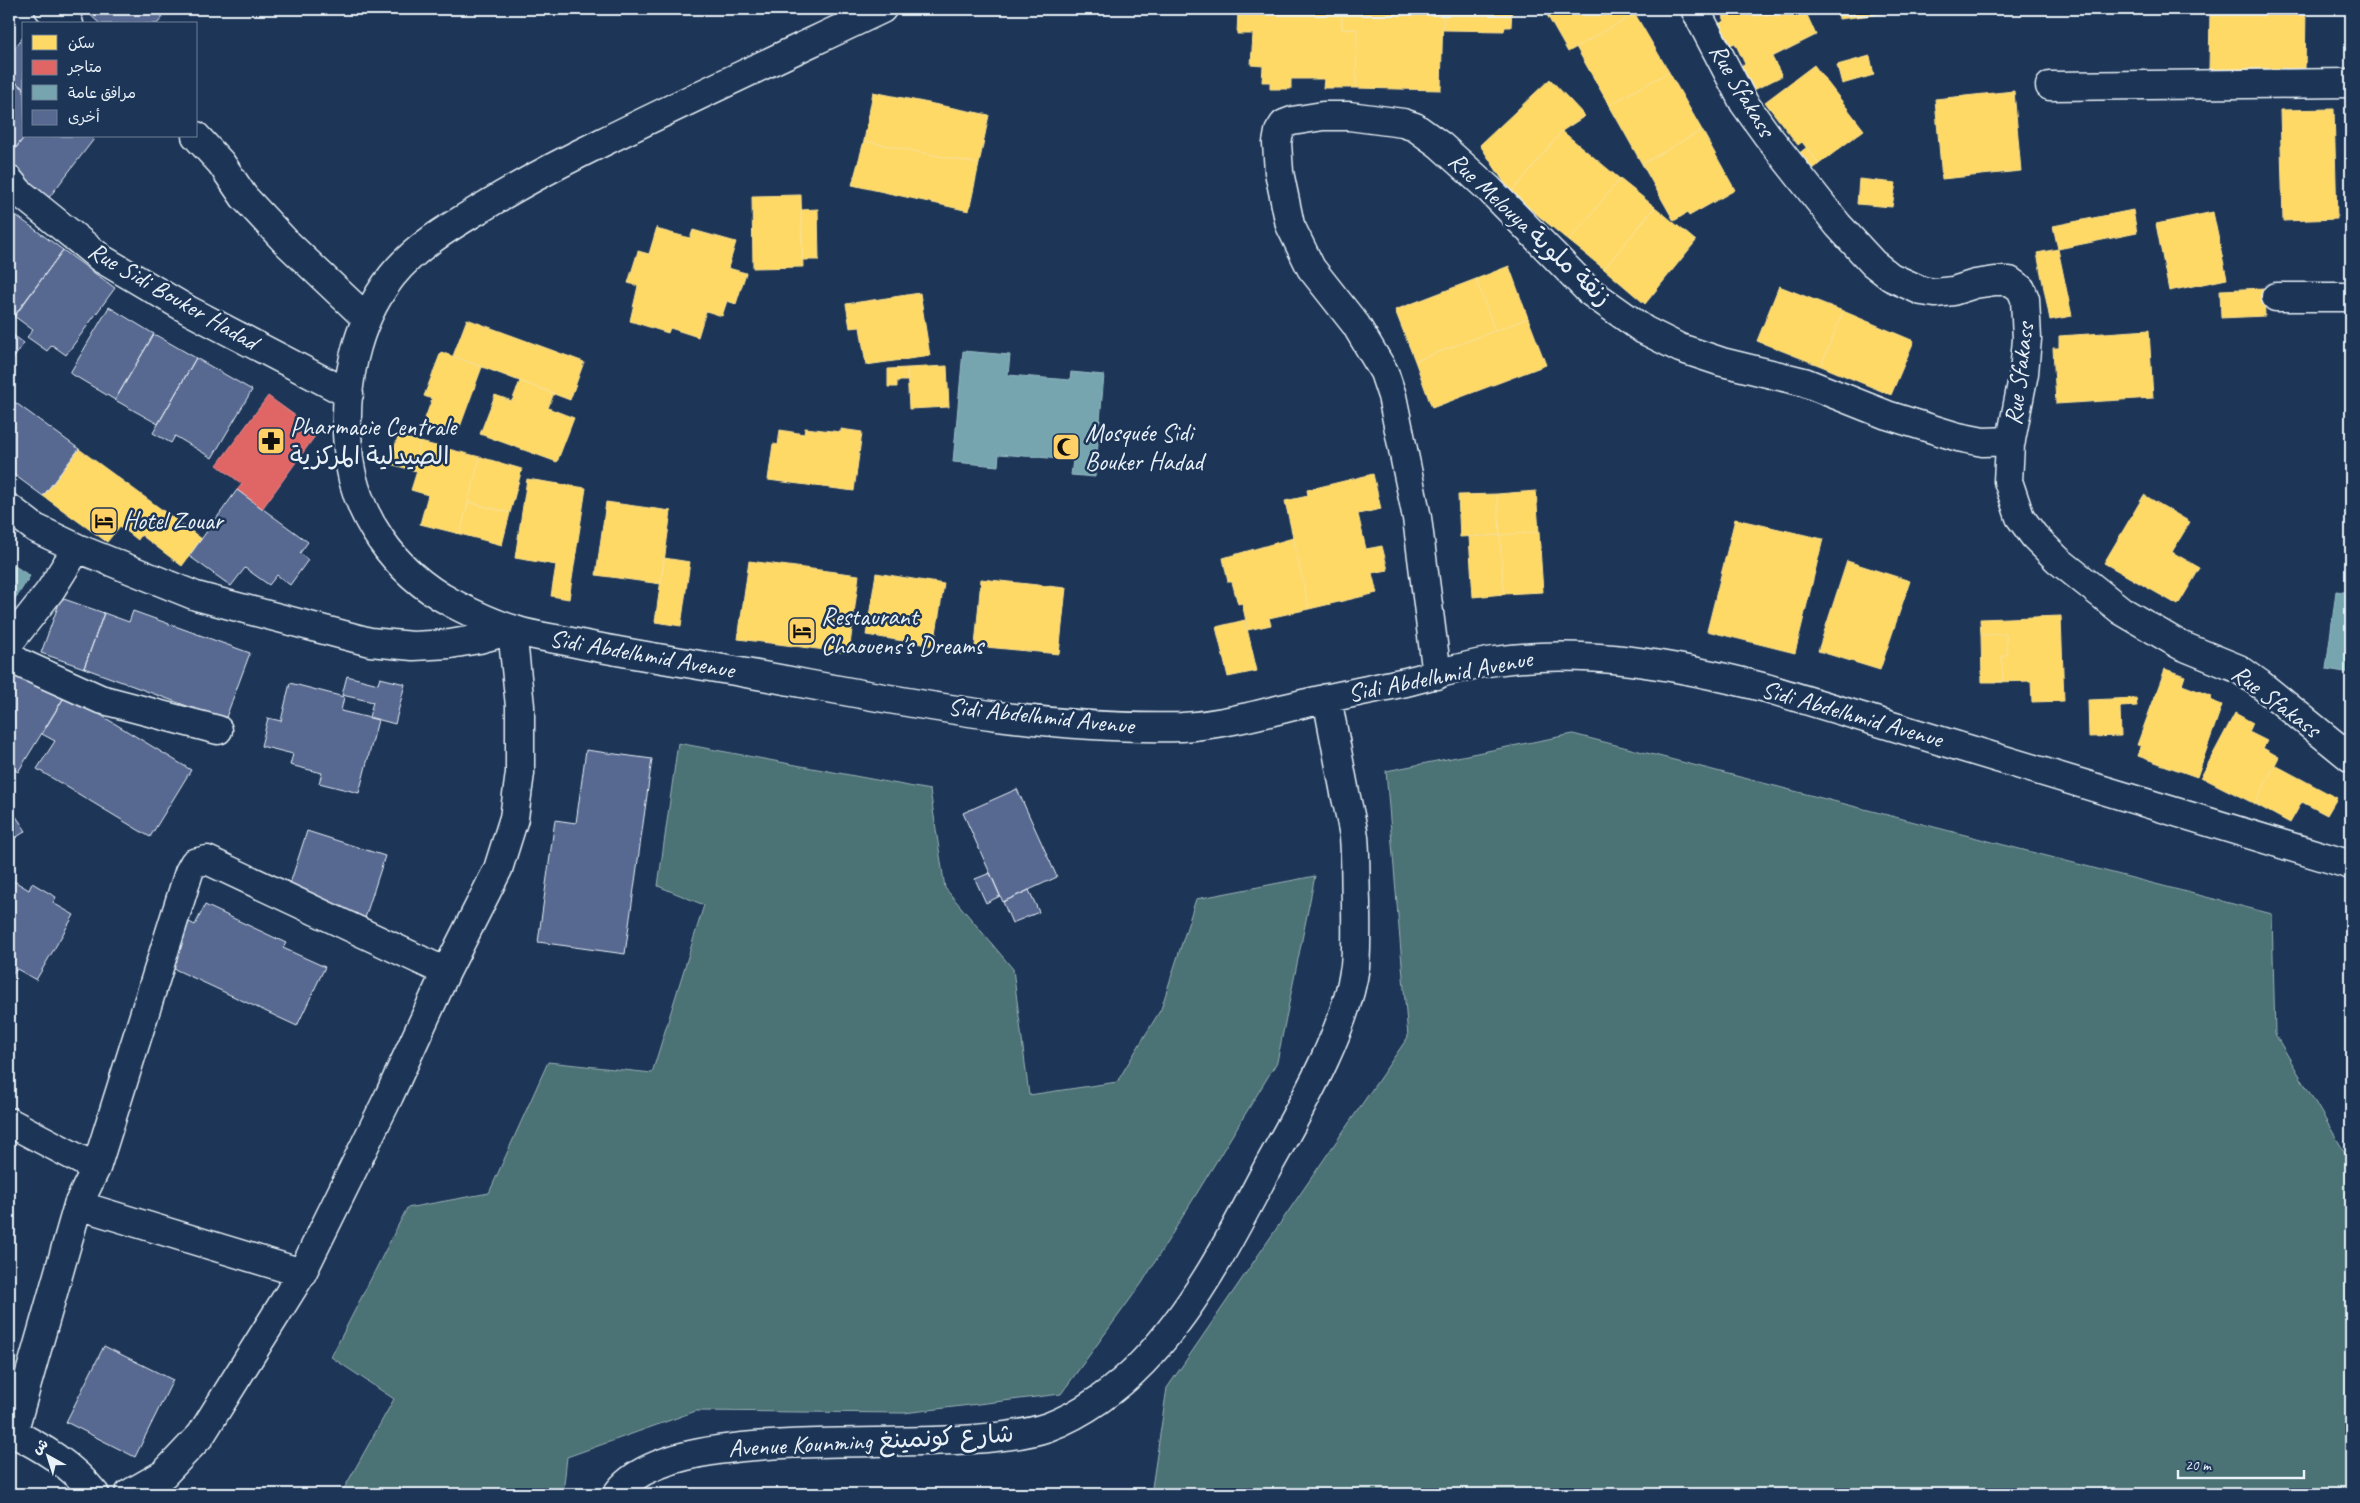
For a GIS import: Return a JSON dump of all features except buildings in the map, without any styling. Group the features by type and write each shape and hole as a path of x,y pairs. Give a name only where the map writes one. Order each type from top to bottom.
{"street":[{"path":"49,9 66,22"},
{"path":"512,630 450,602 409,574 384,544 356,493 350,466 347,427 352,359 366,318 386,285 404,263 450,226 516,186 687,101 882,9"},
{"name":"Rue Sfakass","path":"1695,9 1744,103 1838,225 1873,262 1891,277 1905,285 1922,291 1935,293 1953,291 1975,284 1995,281 2010,281 2022,289 2027,312 2024,373 2008,460 2008,481 2020,517 2034,536 2058,560 2122,611 2180,645 2246,674 2351,758"},
{"path":"2050,86 2351,83"},
{"name":"Rue Melouya زنقة ملوية","path":"1437,675 1417,518 1392,396 1384,372 1356,325 1311,268 1290,225 1279,172 1277,143 1279,132 1284,124 1302,118 1349,116 1403,123 1415,127 1446,150 1489,190 1589,291 1644,330 1680,348 1722,362 1804,382 1887,415 1958,437 1983,442 2011,441"},
{"path":"198,138 221,163 244,197 286,242 366,318"},
{"name":"Rue Sidi Bouker Hadad","path":"9,180 19,192 102,259 190,310 349,394"},
{"path":"2276,297 2351,296"},
{"path":"9,508 35,528 76,548 196,596 370,642 413,646 450,644 479,639 512,630"},
{"path":"9,643 50,591 76,548"},
{"path":"129,1494 164,1474 201,1435 302,1273 389,1096 446,972 498,869 514,818 520,773 520,706 512,630"},
{"name":"Sidi Abdelhmid Avenue","path":"512,630 593,646 1000,717 1083,725 1187,727 1244,718 1437,675 1490,661 1544,656 1634,660 1676,667 1785,693 2351,865"},
{"path":"9,655 20,663 100,698 218,730"},
{"name":"Avenue Kounming شارع كونمينغ","path":"617,1494 628,1481 642,1470 678,1456 718,1450 831,1443 968,1440 1016,1434 1047,1427 1072,1416 1114,1389 1144,1361 1209,1276 1314,1080 1343,1012 1355,967 1354,835 1327,698"},
{"path":"95,1494 84,1481 58,1458 10,1433 78,1205 96,1168 188,872 194,863 207,860 446,972"},
{"path":"9,1122 96,1168"},
{"path":"78,1205 302,1273"}],"green space":[{"path":"1573,734 2272,914 2275,1034 2351,1163 2351,1494 1151,1494 1167,1388 1408,1037 1386,771"},
{"path":"678,743 930,790 945,888 1013,969 1029,1095 1117,1082 1161,1009 1196,899 1315,876 1277,1062 1142,1283 1061,1394 904,1413 696,1411 567,1457 563,1494 341,1494 394,1399 331,1357 407,1208 489,1193 548,1062 652,1073 704,905 658,886"}],"place":[{"name":"Pharmacie Centrale الصيدلية المركزية","path":"271,441"},
{"name":"Mosquée Sidi Bouker Hadad","path":"1066,447"},
{"name":"Hotel Zouar","path":"104,521"},
{"name":"Restaurant Chaouens's Dreams","path":"802,631"}]}
